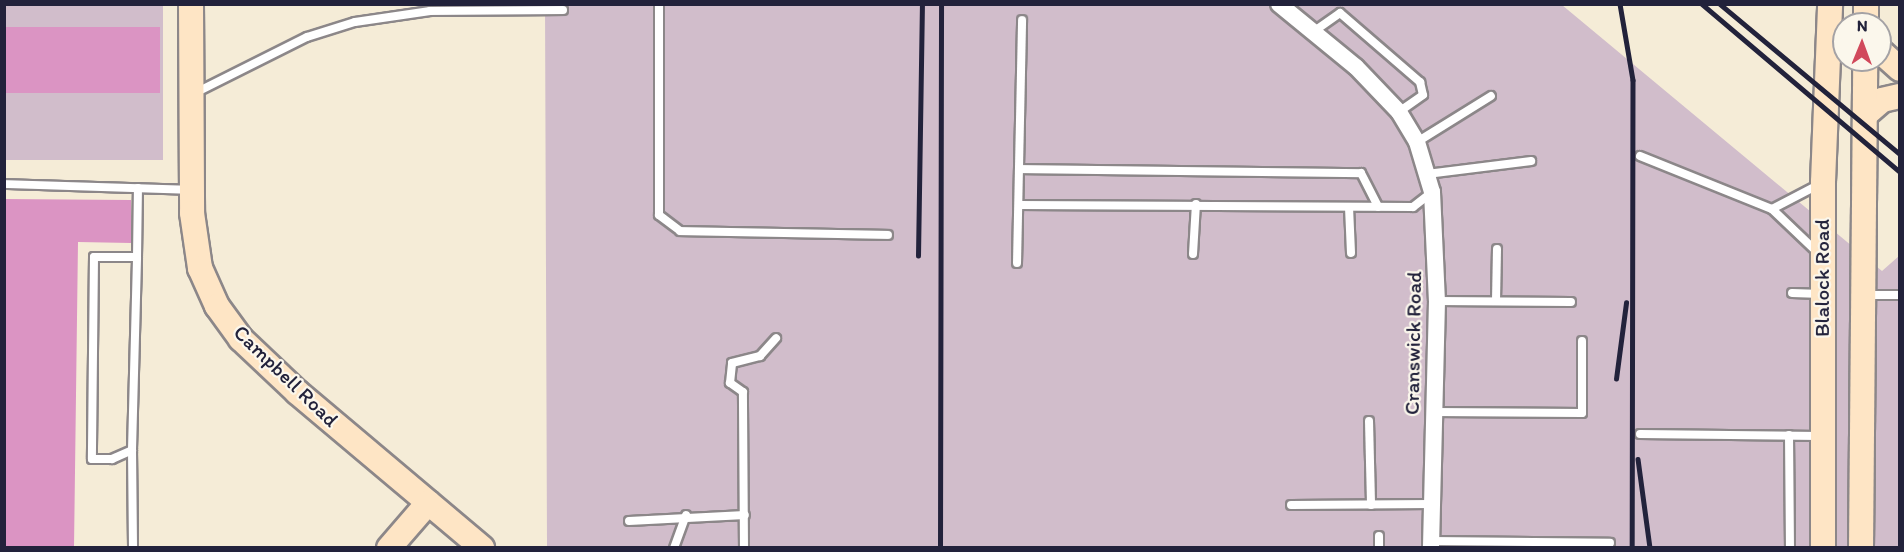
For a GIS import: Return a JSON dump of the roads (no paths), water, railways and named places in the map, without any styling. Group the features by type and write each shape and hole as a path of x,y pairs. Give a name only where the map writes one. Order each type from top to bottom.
{"main road":[{"name":"Campbell Road","path":"191,4 192,190 200,268 235,331 297,392 482,548"},
{"name":"Blalock Road","path":"1823,548 1821,436 1823,182 1833,10"},
{"name":"Blalock Road","path":"1861,548 1865,72"},
{"path":"1865,115 1882,100 1899,96"},
{"path":"1822,294 1863,295"},
{"path":"389,548 428,503"}],"street":[{"name":"Cranswick Road","path":"1287,7 1399,112 1418,142 1432,192 1437,301 1431,544"}],"lane":[{"path":"659,4 659,215 680,231 888,235"},
{"path":"192,94 274,52 355,22 430,11 563,10"},
{"path":"1313,32 1340,13 1420,82 1423,95 1399,112"},
{"path":"1017,263 1022,20"},
{"path":"1418,142 1491,96"},
{"path":"1640,156 1772,209 1822,257"},
{"path":"1427,174 1531,161"},
{"path":"1019,169 1362,173 1378,207"},
{"path":"1772,209 1823,182"},
{"path":"4,184 192,190"},
{"path":"133,548 132,450 138,188"},
{"path":"1019,204 1413,207 1432,192"},
{"path":"1193,254 1196,204"},
{"path":"1349,207 1351,253"},
{"path":"1496,301 1497,249"},
{"path":"132,450 112,459 92,459 94,257 137,257"},
{"path":"1792,293 1822,294"},
{"path":"1863,295 1899,295"},
{"path":"1437,301 1571,302"},
{"path":"744,548 743,392 730,383 732,363 760,356 776,338"},
{"path":"1434,412 1582,413 1582,341"},
{"path":"1369,421 1371,505"},
{"path":"1641,434 1821,436"},
{"path":"1789,435 1790,548"},
{"path":"1291,505 1432,504"},
{"path":"629,521 686,515 745,515"},
{"path":"674,548 686,515"},
{"path":"1379,536 1379,548"},
{"path":"1431,544 1610,543"}],"railway":[{"path":"918,256 922,4"},
{"path":"940,548 941,4"},
{"path":"1620,4 1633,80 1632,548"},
{"path":"1702,4 1900,172"},
{"path":"1720,4 1900,154"},
{"path":"1616,379 1626,303"},
{"path":"1638,459 1650,548"}]}
